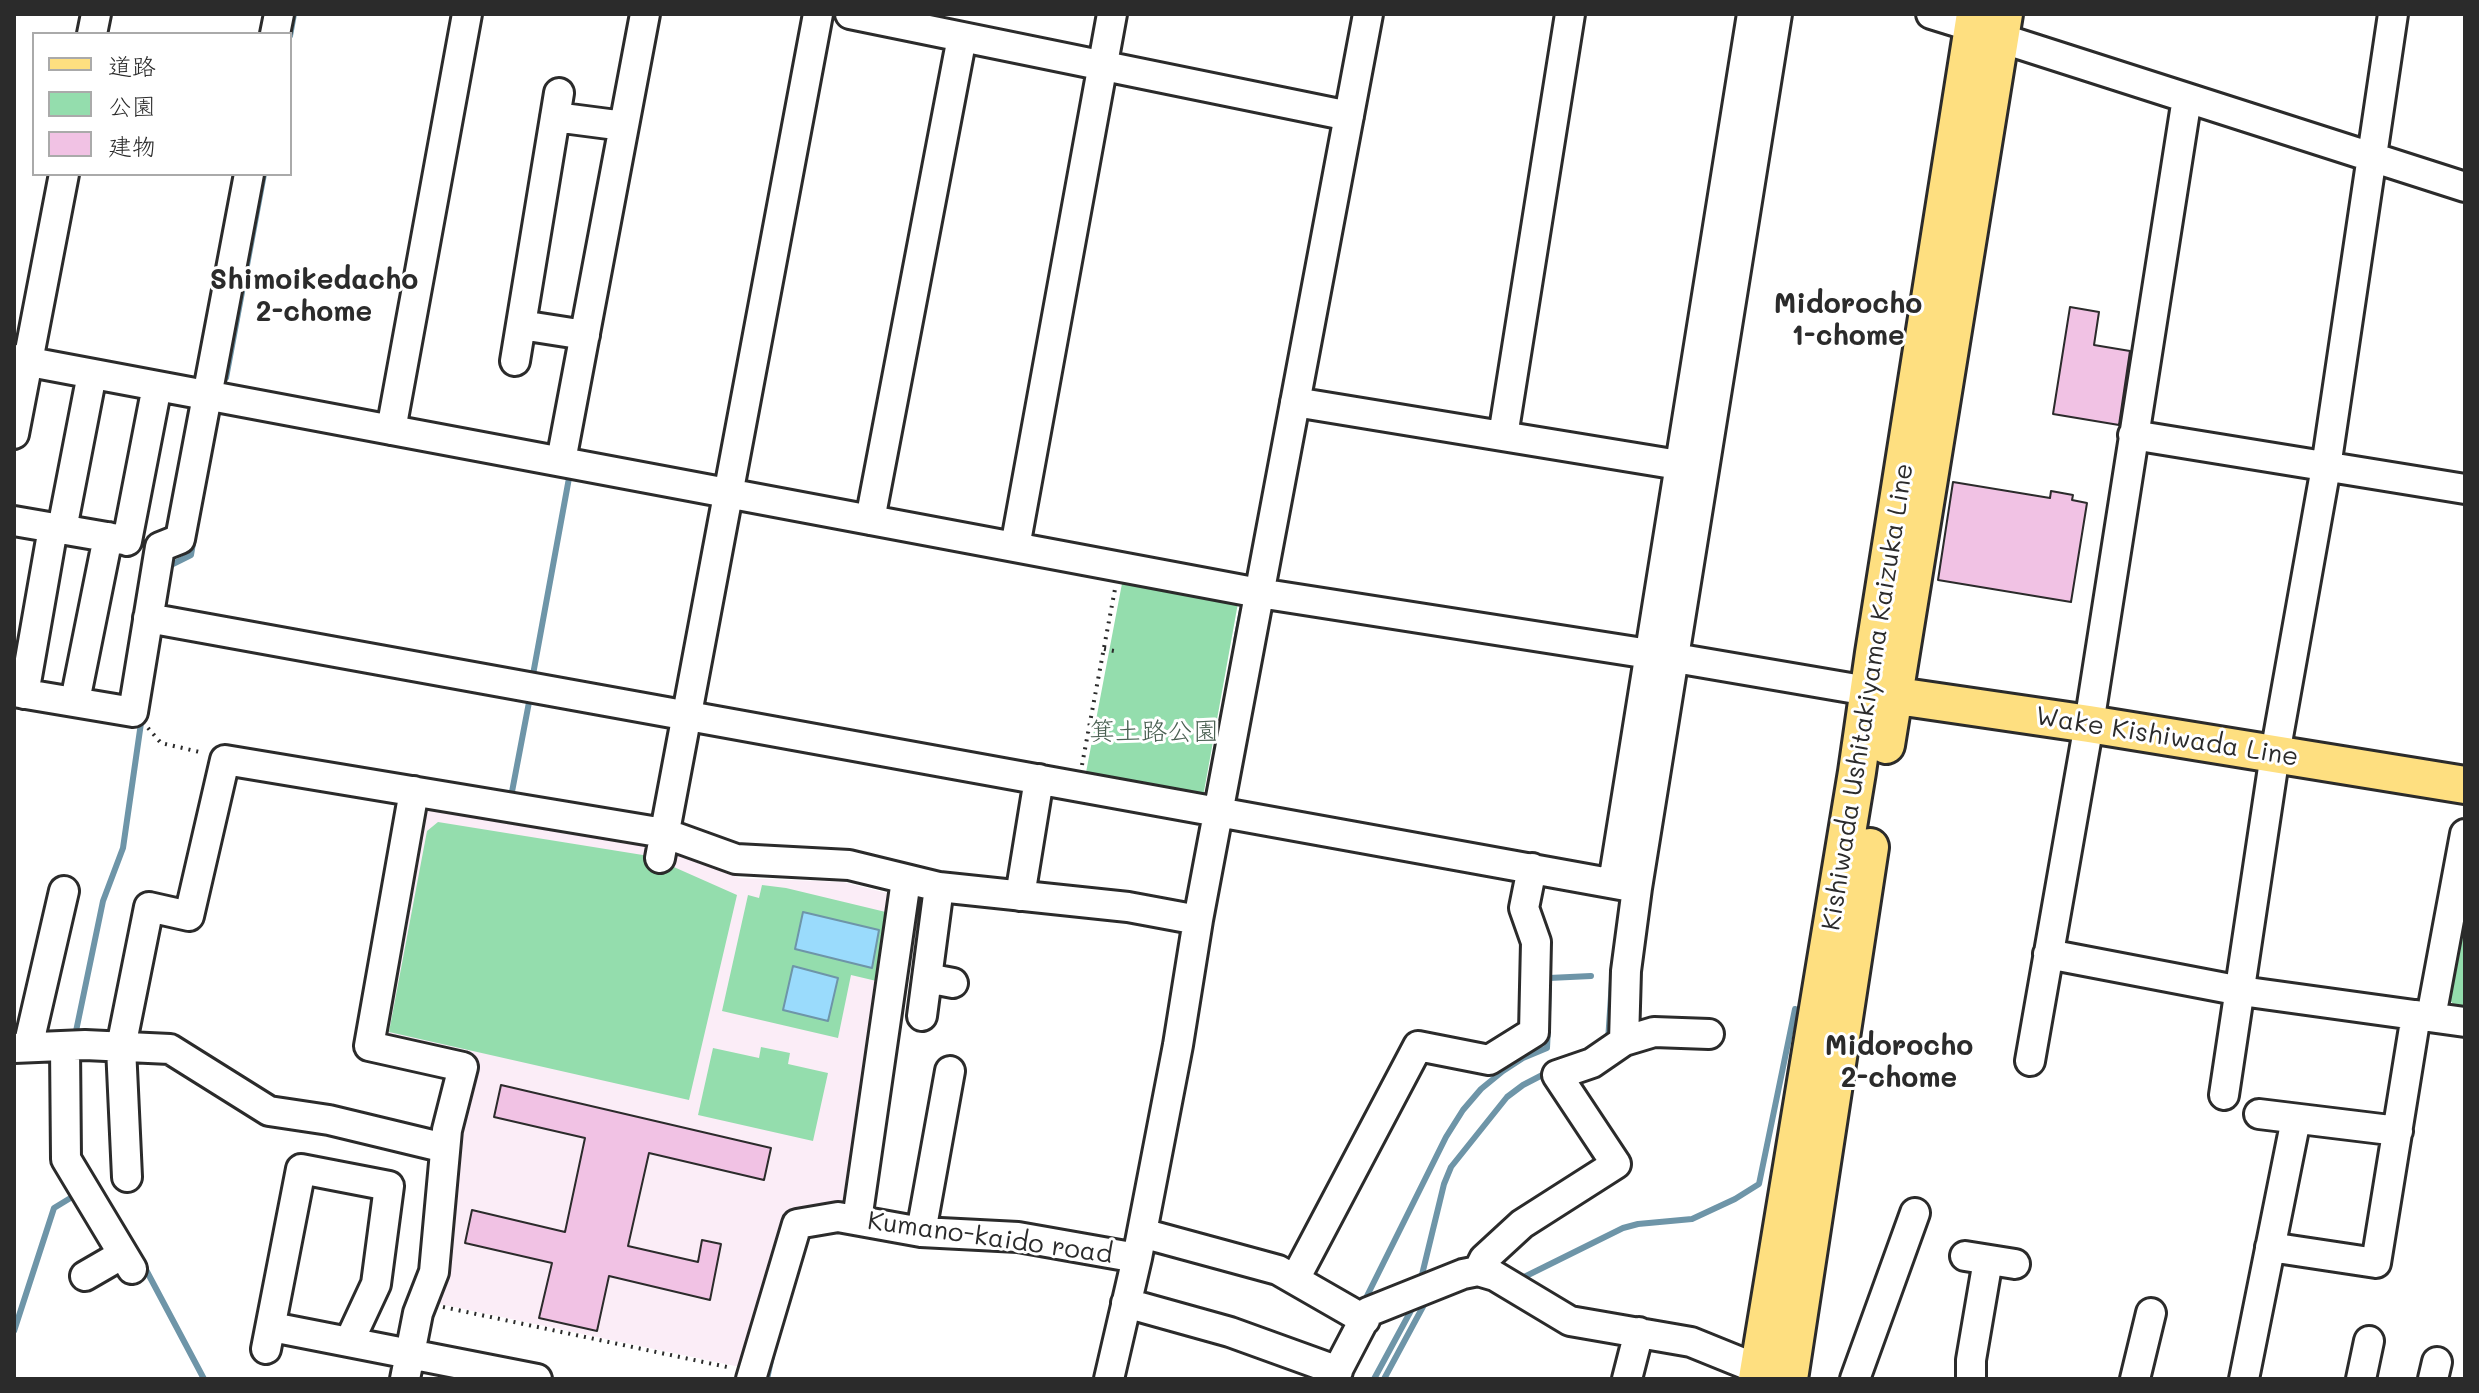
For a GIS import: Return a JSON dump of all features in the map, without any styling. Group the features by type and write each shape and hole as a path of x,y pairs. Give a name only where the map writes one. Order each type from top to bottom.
{"main road":[{"name":"Kishiwada Ushitakiyama Kaizuka Line","path":"1767,1377 1881,694 1988,23"},
{"name":"Wake Kishiwada Line","path":"1881,694 2465,785"}],"street":[{"path":"391,430 467,14"},
{"path":"561,461 645,14"},
{"path":"662,846 818,14"},
{"path":"850,14 1349,116"},
{"path":"1015,547 1112,14"},
{"path":"1109,1379 1139,1246 1178,1045 1198,920 1368,14"},
{"path":"1503,436 1570,14"},
{"path":"1692,468 1752,14"},
{"path":"1624,1041 1626,886 1692,468 1777,14"},
{"path":"1931,14 1988,23 2187,98 2465,187"},
{"path":"2224,1095 2275,754 2326,467 2393,14"},
{"path":"870,520 962,37"},
{"path":"2030,1061 2089,724 2187,98"},
{"path":"515,361 557,105 624,126"},
{"path":"14,434 21,360 64,176"},
{"path":"14,521 160,547 180,539 249,176"},
{"path":"521,325 585,335"},
{"path":"21,360 1259,593 1662,656 1881,694"},
{"path":"92,374 19,693 133,712 160,547"},
{"path":"75,701 157,386"},
{"path":"1295,402 1692,468"},
{"path":"2133,435 2465,489"},
{"path":"148,618 1626,886"},
{"path":"127,1177 121,1047 149,907 189,916 225,760 414,791 662,846 736,859 849,865 939,887 1128,907 1198,920"},
{"path":"1020,896 1039,779"},
{"path":"407,1366 422,1302 434,1272 445,1148 463,1067 369,1046 414,791"},
{"path":"2270,1247 2376,1263 2398,1131 2465,834"},
{"path":"1295,1279 1418,1046 1489,1060 1534,1032 1536,942 1524,908 1532,868"},
{"path":"857,1220 906,880"},
{"path":"922,1016 940,981 939,887"},
{"path":"64,891 21,1048 170,1049 269,1111 329,1120 445,1148"},
{"path":"2048,954 2241,991 2465,1022"},
{"path":"1478,1271 1484,1259 1522,1224 1616,1164 1557,1075 1592,1063 1624,1041 1654,1032 1709,1034"},
{"path":"65,1047 57,1161 127,1262 85,1276"},
{"path":"921,1232 950,1071"},
{"path":"2259,1114 2398,1131"},
{"path":"2244,1379 2296,1119"},
{"path":"349,1342 376,1284 389,1186 301,1169 269,1338 349,1342 407,1366 537,1379"},
{"path":"1855,1379 1915,1213"},
{"name":"Kumano-kaido road","path":"753,1376 797,1224 838,1217 921,1232 1139,1246 1278,1270 1365,1320"},
{"path":"1971,1379 1967,1316 1989,1260"},
{"path":"1126,1303 1230,1332 1335,1375 1368,1312 1463,1274 1478,1271 1495,1276 1570,1321 1691,1342 1767,1377"},
{"path":"2135,1379 2151,1313"},
{"path":"1627,1379 1639,1332"},
{"path":"2361,1379 2369,1341"}],"path":[{"path":"1078,786 1120,567"},
{"path":"1104,649 1119,652"},
{"path":"133,712 161,743 225,760"},
{"path":"422,1302 753,1376"}],"shaded area":[{"path":"417,807 669,847 739,878 843,882 899,896 854,1215 788,1220 740,1367 430,1302 470,1060 375,1038"}],"green space":[{"name":"箕土路公園","path":"1124,573 1238,603 1203,797 1084,783"},
{"path":"438,822 649,856 737,895 689,1100 389,1032 427,831"},
{"path":"762,885 894,914 885,983 851,975 838,1038 722,1011 748,895 759,898"},
{"path":"2465,908 2465,1011 2457,1010 2448,997"},
{"path":"761,1047 790,1053 788,1064 828,1073 813,1141 698,1115 713,1048 759,1058"}],"water":[{"path":"803,912 879,930 872,968 795,949"},
{"path":"793,966 838,978 828,1021 783,1010"}],"building":[{"path":"2070,307 2099,312 2094,345 2130,351 2119,425 2053,414"},
{"path":"1953,482 2050,498 2051,491 2073,495 2072,500 2087,503 2071,602 1938,580"},
{"path":"501,1085 771,1148 764,1180 649,1153 628,1246 698,1262 702,1240 721,1244 710,1300 609,1276 597,1331 539,1318 552,1263 465,1243 472,1210 565,1232 585,1138 494,1117"}],"waterway":[{"path":"291,32 294,14"},
{"path":"226,378 264,176"},
{"path":"532,680 569,478"},
{"path":"168,571 169,566 191,555 194,537"},
{"path":"1236,641 1242,610"},
{"path":"511,797 530,697"},
{"path":"75,1036 103,901 123,848 142,716"},
{"path":"1548,1013 1549,978 1591,976"},
{"path":"1608,1041 1612,981"},
{"path":"1518,1280 1623,1228 1692,1219 1759,1184 1795,1009"},
{"path":"1363,1304 1446,1137 1463,1110 1481,1089 1503,1071 1547,1048 1548,1028"},
{"path":"1420,1283 1451,1167 1507,1097 1550,1071"},
{"path":"14,1331 54,1208 77,1194"},
{"path":"144,1266 204,1379"},
{"path":"1384,1379 1426,1301"},
{"path":"1374,1379 1414,1305"},
{"path":"767,1379 773,1351"}],"district":[{"name":"Shimoikedacho 2-chome","path":"314,296"},
{"name":"Midorocho 1-chome","path":"1848,320"},
{"name":"Midorocho 2-chome","path":"1899,1062"}]}
